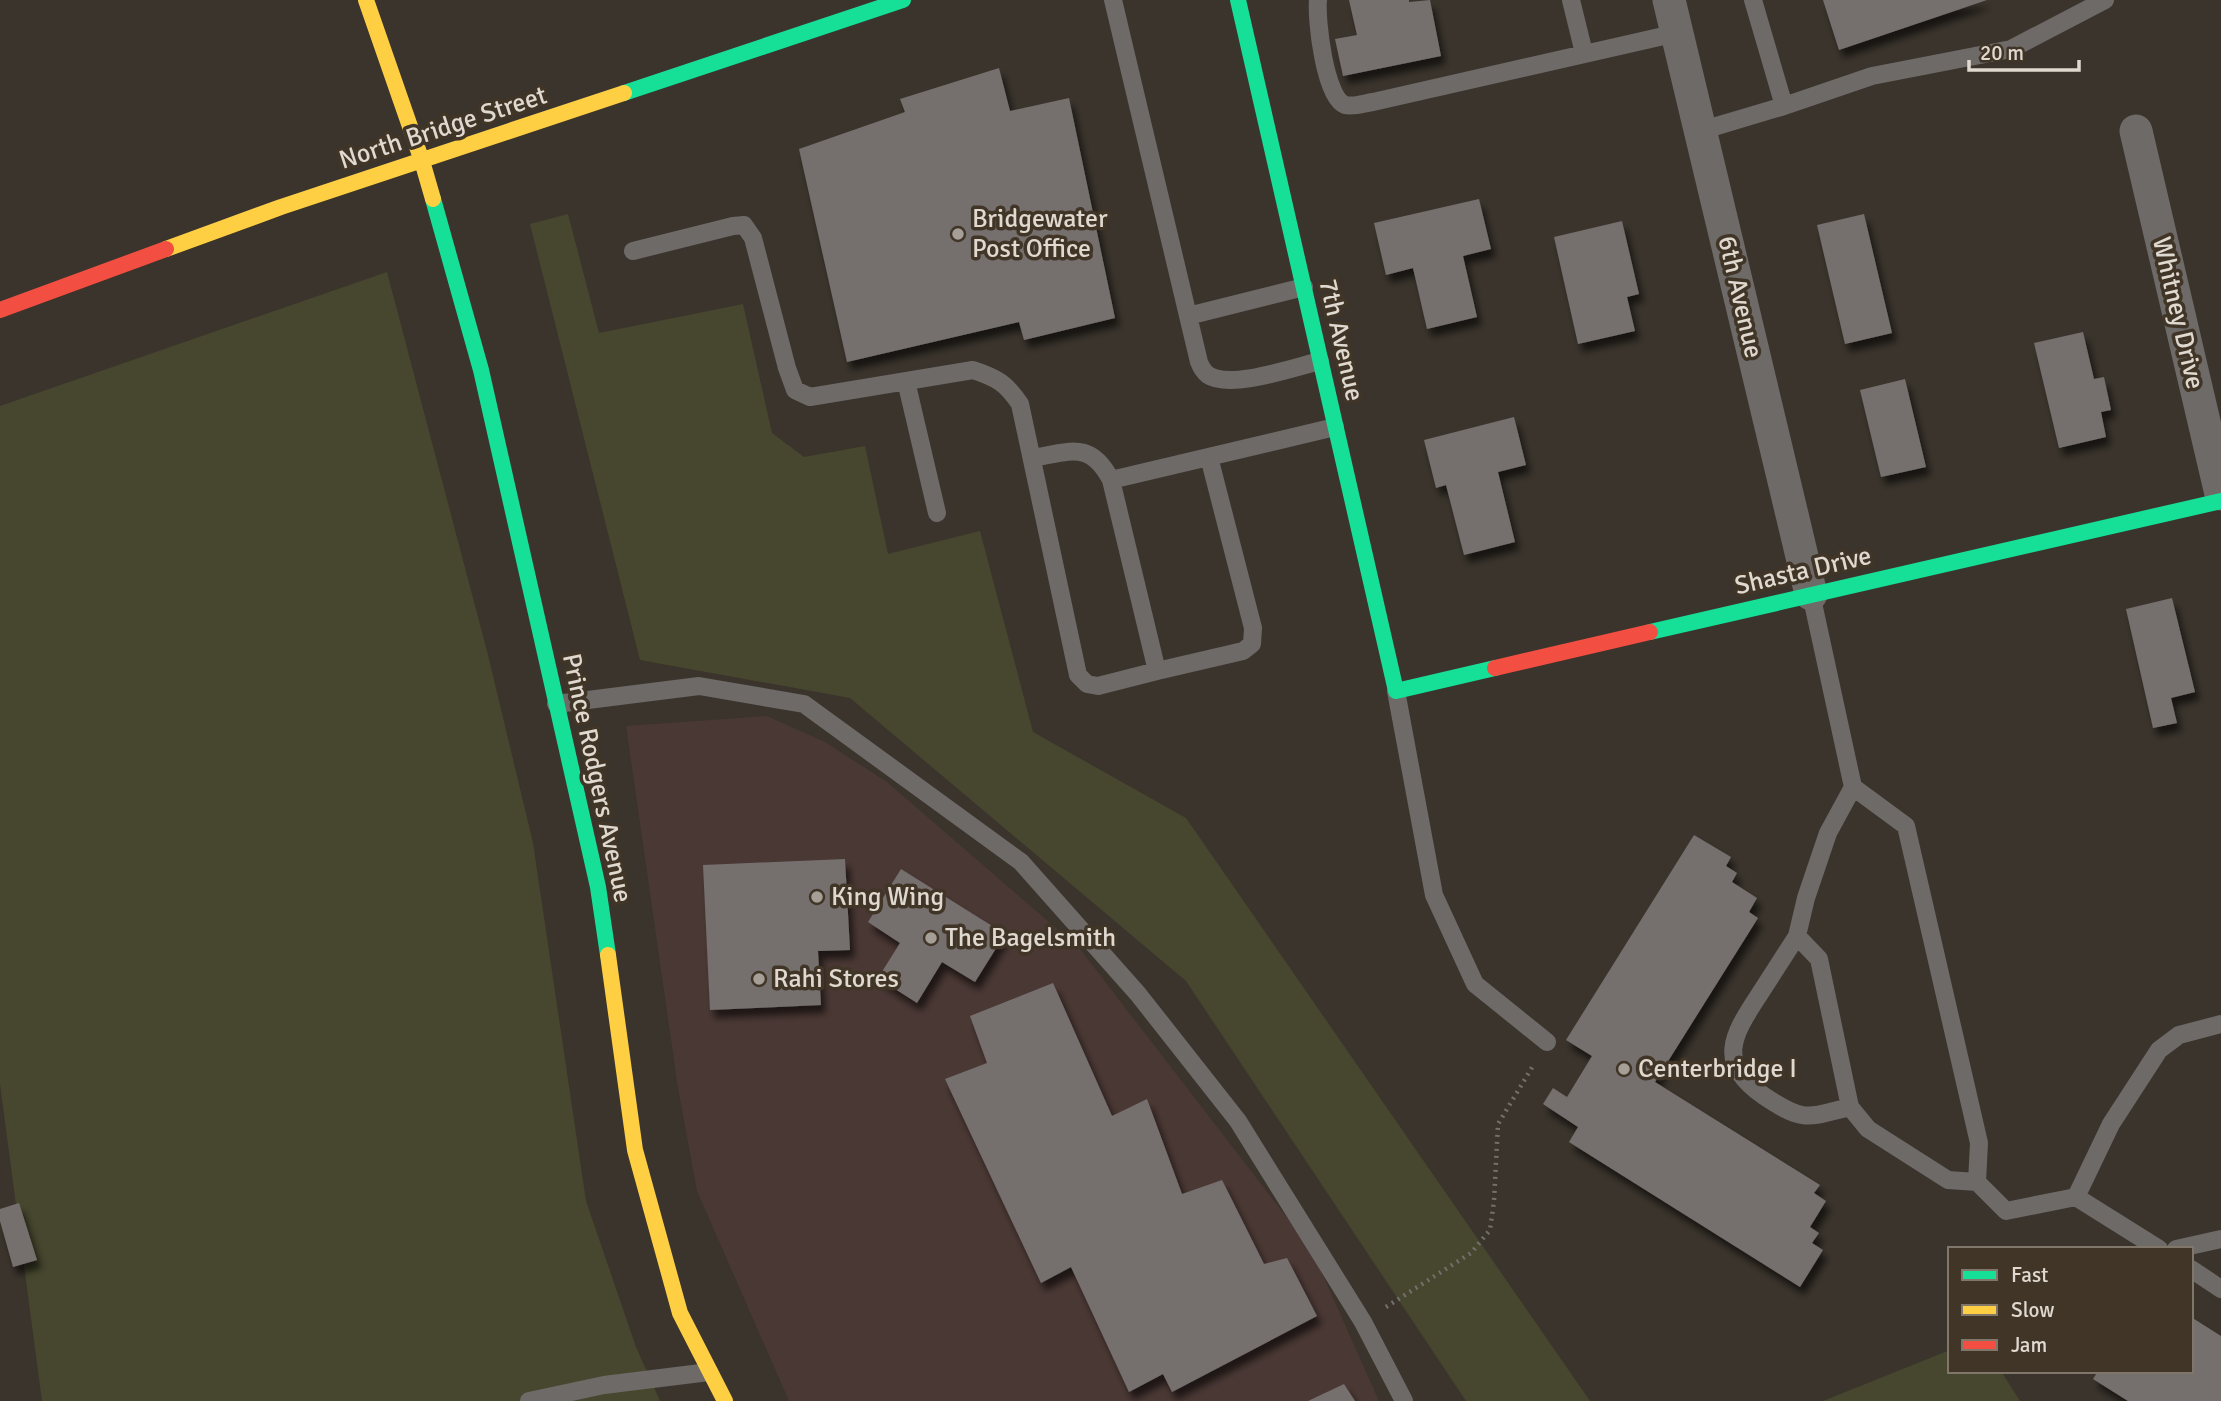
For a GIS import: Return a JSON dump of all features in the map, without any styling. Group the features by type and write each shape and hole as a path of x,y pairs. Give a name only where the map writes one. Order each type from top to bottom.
{"street":[{"name":"Prince Rodgers Avenue","path":"366,0 422,161 481,370 598,887 635,1150 680,1313 724,1401"},
{"name":"North Bridge Street","path":"0,310 281,208 903,0"},
{"name":"7th Avenue","path":"1238,0 1396,691"},
{"name":"6th Avenue","path":"1669,0 1811,594"},
{"name":"Whitney Drive","path":"2136,131 2221,494"},
{"name":"Shasta Drive","path":"1396,691 2221,501"}],"lane":[{"path":"1113,0 1199,362 1206,374 1220,380 1239,381 1320,361"},
{"path":"1318,0 1319,38 1326,71 1338,100 1345,105 1373,102 1677,33"},
{"path":"1571,0 1584,53"},
{"path":"1753,0 1784,106"},
{"path":"1700,131 1872,76 2011,49 2105,0"},
{"path":"633,251 744,225 753,238 795,390 810,397 973,370 1009,386 1020,404 1078,675 1087,684 1098,686 1243,651 1252,644 1253,628 1209,457"},
{"path":"1188,316 1304,287"},
{"path":"906,381 937,513"},
{"path":"1111,480 1335,427"},
{"path":"1032,458 1074,451 1091,454 1102,462 1111,480 1157,671"},
{"path":"1811,594 1853,787 1828,833 1806,898 1797,936 1738,1027 1733,1052 1747,1084 1797,1116 1850,1107"},
{"path":"556,704 699,686 804,704 1021,862 1138,994 1237,1121 1363,1322 1404,1401"},
{"path":"1396,691 1434,895 1475,984 1546,1042"},
{"path":"1853,787 1906,826 1979,1143 1977,1182"},
{"path":"1797,936 1819,959 1850,1107 1868,1129 1948,1180 1977,1182 2006,1211 2076,1197 2156,1247"},
{"path":"2076,1197 2112,1124 2159,1050 2179,1035 2221,1024"},
{"path":"2185,1247 2221,1239"},
{"path":"2193,1270 2221,1289"},
{"path":"529,1401 606,1393 709,1372"}],"path":[{"path":"1363,1322 1471,1253 1490,1230 1498,1124 1546,1042"}],"shaded area":[{"path":"767,716 825,742 887,782 1080,949 1311,1249 1379,1401 789,1401 697,1191 678,1088 626,726"}],"green space":[{"path":"568,214 599,333 743,304 772,433 804,457 865,446 888,554 980,531 1033,732 1186,818 1590,1401 1466,1401 1186,981 850,698 640,660 530,224"},
{"path":"387,272 488,655 533,843 586,1201 636,1347 660,1401 42,1401 0,1084 0,406"},
{"path":"1948,1351 1948,1373 2002,1373 2020,1401 1823,1401"}],"building":[{"path":"1349,0 1430,0 1441,56 1343,76 1335,39 1357,35"},
{"path":"1823,0 1987,0 1839,50"},
{"name":"Bridgewater Post Office","path":"999,68 1010,111 1069,98 1115,318 1024,340 1019,322 847,362 799,149 905,112 900,99"},
{"path":"1479,199 1491,249 1463,256 1477,317 1427,329 1413,268 1386,275 1374,223"},
{"path":"1864,214 1892,333 1845,344 1817,225"},
{"path":"1622,221 1639,294 1627,297 1635,331 1578,344 1554,237"},
{"path":"2083,332 2094,379 2104,377 2111,410 2101,412 2106,437 2059,448 2034,343"},
{"path":"1905,379 1926,467 1881,477 1860,390"},
{"path":"1514,417 1526,465 1498,472 1515,542 1464,555 1446,485 1436,488 1424,440"},
{"path":"2172,598 2195,692 2171,698 2177,723 2153,728 2126,609"},
{"name":"Centerbridge I","path":"1694,835 1731,857 1726,866 1737,873 1732,882 1757,898 1749,912 1758,918 1655,1082 1820,1185 1814,1193 1826,1201 1810,1227 1819,1233 1812,1243 1823,1250 1800,1287 1569,1142 1578,1127 1543,1104 1553,1088 1567,1097 1592,1056 1566,1040"},
{"path":"845,859 850,950 818,951 821,1005 710,1010 703,865"},
{"path":"901,869 1005,934 975,982 942,962 917,1003 878,978 900,943 868,922"},
{"path":"1053,983 1112,1116 1147,1099 1182,1194 1222,1180 1264,1264 1287,1258 1317,1316 1172,1392 1163,1374 1129,1392 1071,1267 1041,1283 945,1079 987,1063 970,1016"},
{"path":"19,1203 37,1260 13,1267 0,1221 0,1209"},
{"path":"2193,1318 2221,1336 2221,1401 2128,1401 2093,1379 2097,1373 2193,1373"},
{"path":"1344,1384 1355,1401 1308,1401"}],"traffic: fast":[{"path":"624,93 903,0"},
{"path":"1238,0 1396,691 1495,668"},
{"path":"433,199 481,370 598,887 608,955"},
{"path":"1650,632 2221,501"}],"traffic: slow":[{"path":"366,0 433,199"},
{"path":"166,249 281,207 624,93"},
{"path":"608,955 635,1150 680,1313 725,1401"}],"traffic: jam":[{"path":"0,310 166,249"},
{"path":"1495,668 1650,632"}],"place":[{"name":"Bridgewater Post Office","path":"958,234"},
{"name":"King Wing","path":"817,897"},
{"name":"The Bagelsmith","path":"931,938"},
{"name":"Rahi Stores","path":"759,979"},
{"name":"Centerbridge I","path":"1624,1069"}]}
